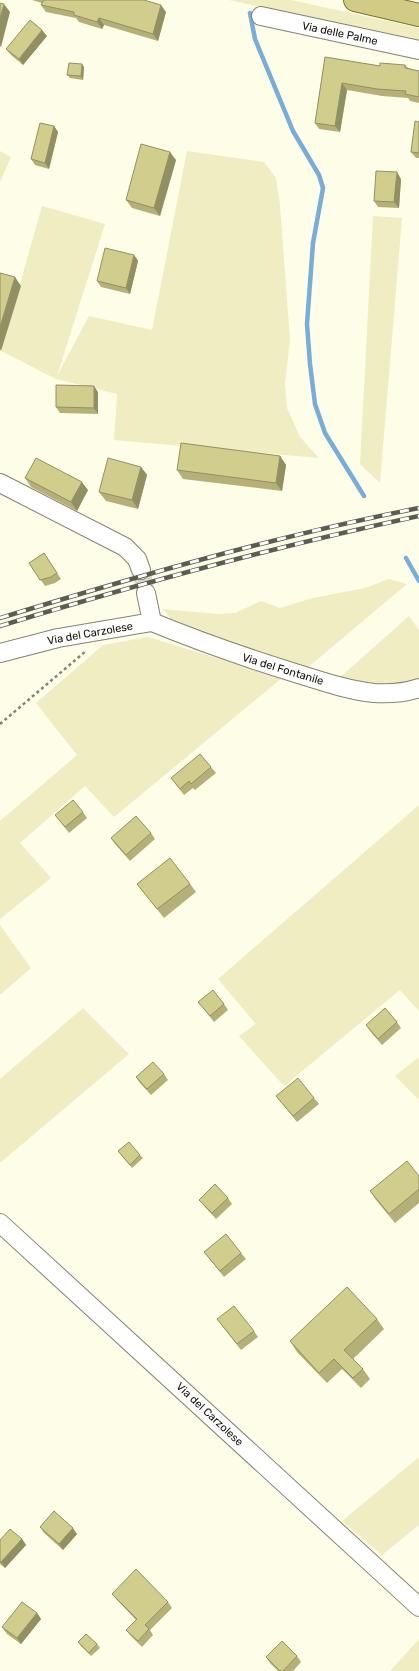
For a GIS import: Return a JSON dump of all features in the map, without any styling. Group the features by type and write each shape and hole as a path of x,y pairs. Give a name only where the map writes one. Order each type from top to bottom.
{"main road":[{"path":"355,0 419,15"}],"street":[{"name":"Via delle Palme","path":"261,16 419,50"},
{"path":"0,483 125,547 137,559 141,570"},
{"path":"146,593 152,622"},
{"name":"Via del Carzolese","path":"0,653 58,638 152,622"},
{"name":"Via del Fontanile","path":"152,622 187,637 262,663 360,691 393,693 419,688"},
{"name":"Via del Carzolese","path":"0,1223 419,1607"}],"path":[{"path":"0,724 89,649"}],"shaded area":[{"path":"229,0 291,0 419,28 419,43"},
{"path":"0,151 11,157 0,182"},
{"path":"187,151 264,162 276,178 280,205 290,340 285,384 287,408 300,437 319,458 114,440 117,394 56,379 1,351 42,206 105,224 57,376 89,316 152,330"},
{"path":"373,216 402,218 380,483 360,464"},
{"path":"389,579 407,584 306,669 201,632 171,619 163,609 218,614 235,613 261,601 280,608 313,598 365,588"},
{"path":"409,616 419,630 419,682 381,687 338,679"},
{"path":"148,637 282,678 114,817 85,786 20,843 51,878 0,919 0,821 77,755 36,703 103,645"},
{"path":"419,805 419,1011 400,990 284,1086 239,1036 256,1024 218,979"},
{"path":"0,925 31,968 0,995"},
{"path":"83,1008 129,1054 0,1163 0,1079"},
{"path":"419,1057 419,1100 395,1076"},
{"path":"419,1457 419,1525 382,1555 342,1521"},
{"path":"419,1639 419,1671 390,1671"}],"building":[{"path":"44,0 144,0 161,5 153,34 99,18 97,22 74,15 74,12 41,5"},
{"path":"0,3 4,4 0,19"},
{"path":"30,20 42,30 19,59 6,49"},
{"path":"325,57 380,66 380,63 405,65 405,68 419,71 419,97 405,94 406,91 377,89 342,83 335,126 315,123"},
{"path":"69,63 82,64 81,76 67,75"},
{"path":"415,121 419,122 419,153 411,152"},
{"path":"40,123 54,126 45,163 31,159"},
{"path":"141,144 170,152 154,208 126,200"},
{"path":"376,171 397,172 394,202 374,201"},
{"path":"105,248 134,255 126,288 97,281"},
{"path":"0,273 15,277 0,327"},
{"path":"56,385 94,386 94,408 56,407"},
{"path":"181,443 280,456 276,483 177,470"},
{"path":"36,458 82,482 71,502 25,478"},
{"path":"108,458 141,467 132,500 99,492"},
{"path":"44,553 57,573 51,577 40,580 29,563"},
{"path":"200,754 211,767 191,784 189,781 180,789 171,778"},
{"path":"73,800 83,812 65,827 55,815"},
{"path":"136,816 151,833 126,855 111,838"},
{"path":"170,858 190,884 157,909 137,884"},
{"path":"213,990 224,1004 210,1016 198,1002"},
{"path":"385,1008 397,1022 378,1039 366,1025"},
{"path":"153,1062 164,1074 147,1089 136,1077"},
{"path":"298,1078 314,1098 293,1116 276,1096"},
{"path":"129,1142 140,1155 130,1165 118,1151"},
{"path":"407,1161 419,1176 419,1189 389,1214 370,1191"},
{"path":"215,1184 228,1198 212,1213 199,1200"},
{"path":"226,1234 241,1253 220,1271 204,1252"},
{"path":"347,1287 377,1319 344,1350 363,1369 353,1378 334,1359 319,1373 290,1341"},
{"path":"234,1306 254,1331 237,1344 217,1319"},
{"path":"54,1511 73,1528 59,1544 40,1527"},
{"path":"10,1529 22,1539 0,1562 0,1540"},
{"path":"136,1569 168,1602 145,1625 149,1629 138,1641 126,1630 137,1619 112,1594"},
{"path":"22,1602 37,1613 17,1638 2,1627"},
{"path":"86,1634 97,1644 89,1653 78,1642"},
{"path":"282,1641 297,1656 283,1671 280,1671 266,1657"}],"waterway":[{"path":"250,13 255,39 293,131 319,175 323,188 313,243 307,324 315,404 325,433 364,496"},
{"path":"406,558 419,581"}],"tunnel":[{"path":"141,570 146,593"}],"railway":[{"path":"0,618 104,587 260,544 419,508"},
{"path":"0,626 208,566 419,516"}]}
